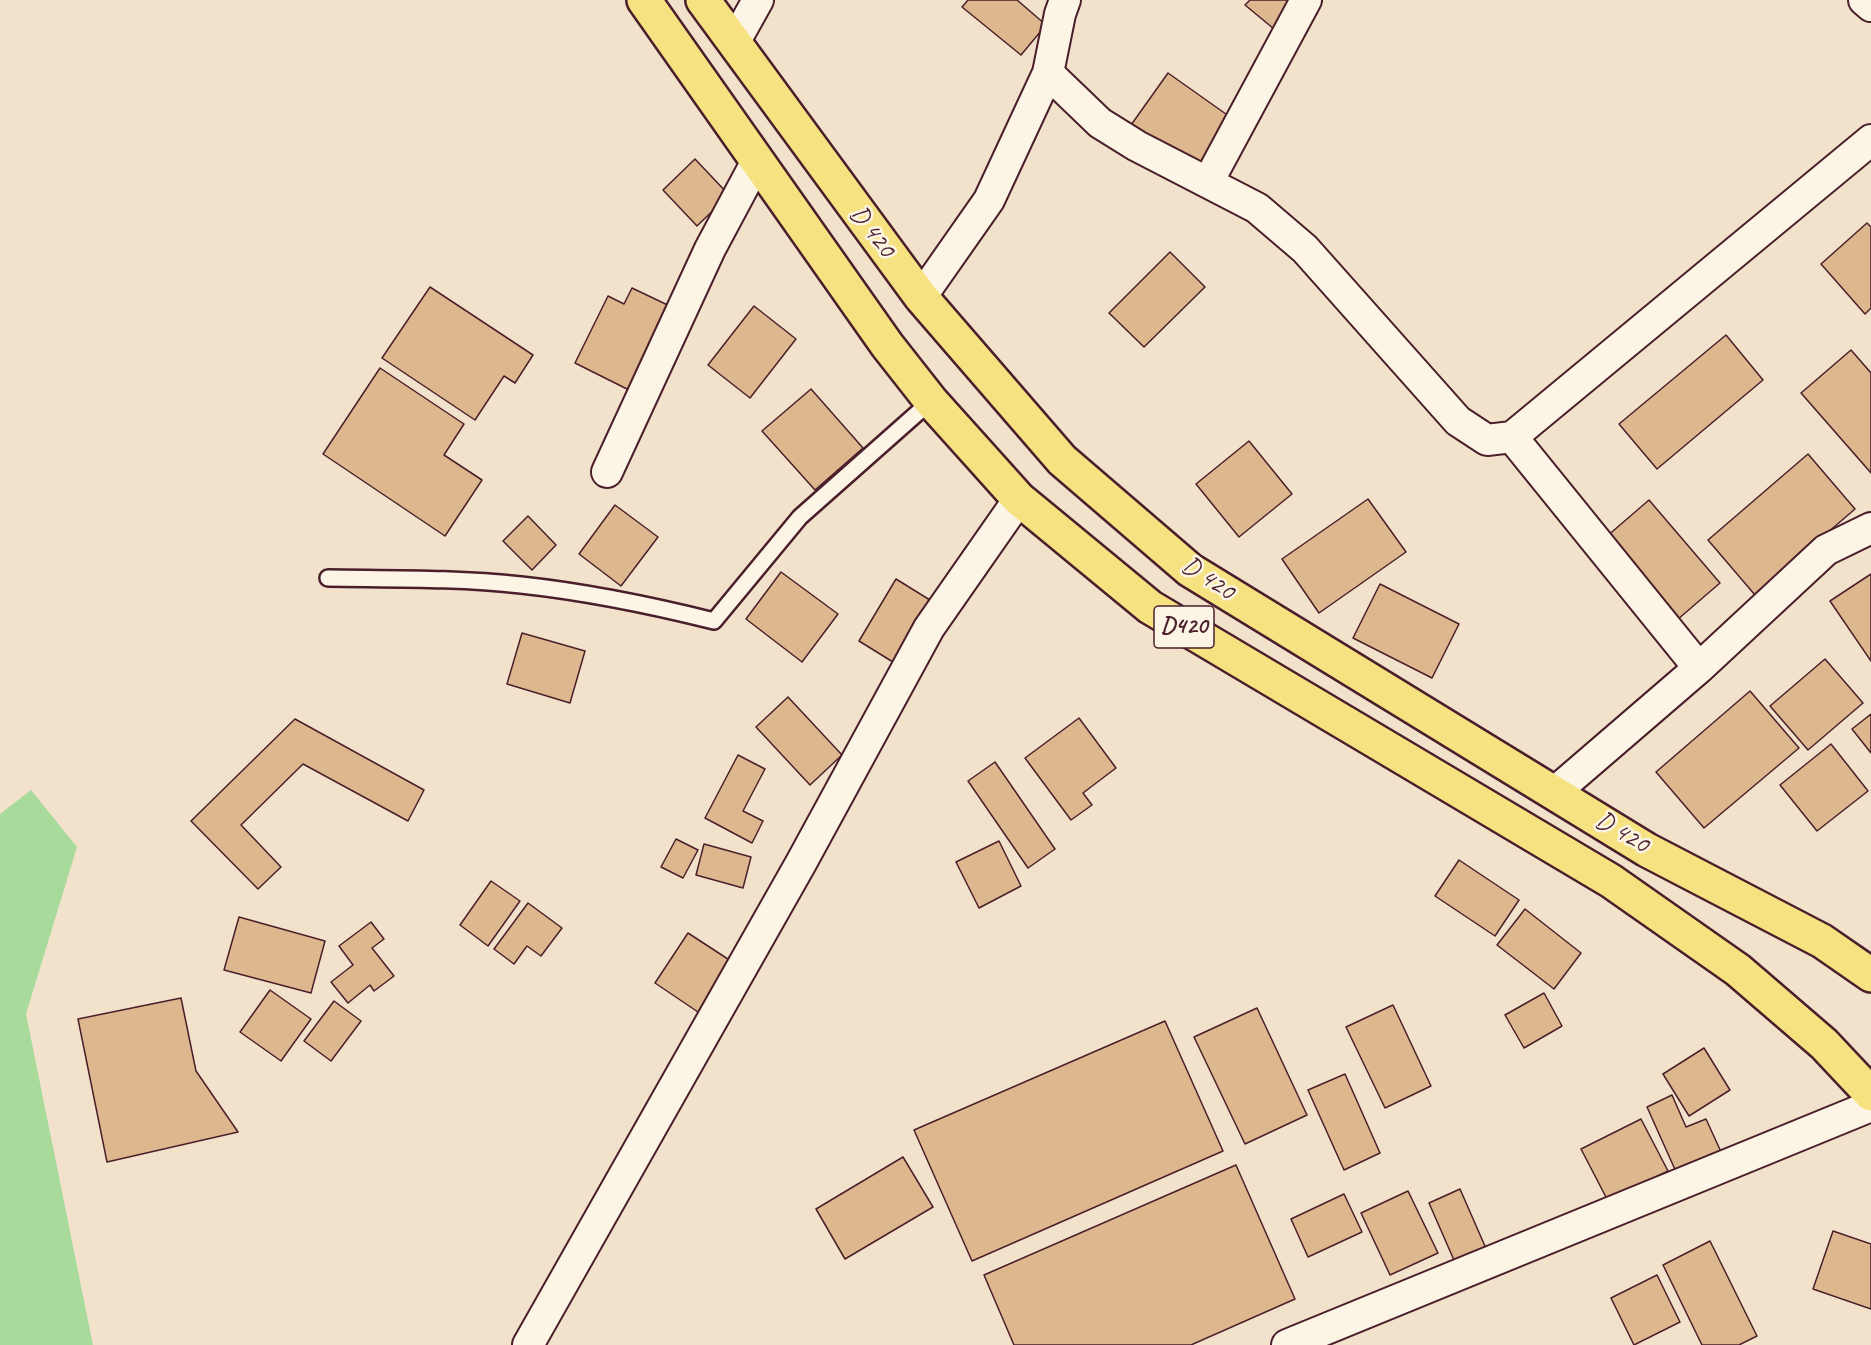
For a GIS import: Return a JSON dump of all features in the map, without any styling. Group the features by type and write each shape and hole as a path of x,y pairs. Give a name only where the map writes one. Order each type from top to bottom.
{"highway":[{"name":"D420","path":"644,0 887,345 931,401 1019,499 1150,607 1611,881 1738,970 1824,1044 1871,1094"},
{"name":"D 420","path":"703,0 921,297 1062,460 1190,570 1647,850 1822,941 1871,975"}],"street":[{"path":"734,42 758,0"},
{"path":"921,297 989,200 1048,73 1065,0"},
{"path":"1208,182 1306,0"},
{"path":"1864,0 1871,6"},
{"path":"1048,73 1100,123 1137,146 1257,208 1305,249 1458,421 1487,440 1512,437 1871,140"},
{"path":"607,472 710,249 757,161"},
{"path":"1512,437 1699,668"},
{"path":"528,1345 801,863 929,628 1019,499"},
{"path":"1555,792 1699,668 1826,550 1871,528"},
{"path":"1287,1345 1871,1106"}],"lane":[{"path":"328,578 452,580 520,585 598,596 714,621 800,517 931,401"}],"green space":[{"path":"31,790 77,847 26,1014 93,1345 0,1345 0,814"}],"building":[{"path":"968,0 1017,0 1046,25 1021,55 962,7"},
{"path":"1250,0 1298,0 1274,29 1245,5"},
{"path":"1168,73 1233,119 1197,170 1131,125"},
{"path":"695,159 729,195 697,226 663,190"},
{"path":"1867,223 1871,227 1871,308 1865,314 1821,264"},
{"path":"1170,252 1205,287 1144,347 1109,313"},
{"path":"430,287 533,355 515,383 504,376 475,420 382,358"},
{"path":"632,288 676,309 635,393 575,363 608,296 624,304"},
{"path":"754,306 796,339 750,398 708,365"},
{"path":"1726,335 1763,380 1657,469 1619,424"},
{"path":"1851,350 1871,373 1871,473 1801,393"},
{"path":"380,368 464,424 444,455 482,480 445,536 323,454"},
{"path":"811,389 863,448 815,490 762,431"},
{"path":"1249,441 1292,494 1239,537 1196,484"},
{"path":"1808,454 1855,509 1755,595 1708,540"},
{"path":"1368,499 1406,552 1319,613 1282,559"},
{"path":"1649,500 1720,583 1677,620 1606,537"},
{"path":"615,505 658,537 621,586 579,554"},
{"path":"528,516 556,545 532,570 503,541"},
{"path":"781,572 838,614 802,662 746,619"},
{"path":"1871,574 1871,661 1830,601"},
{"path":"896,579 938,605 901,667 859,641"},
{"path":"1380,584 1459,624 1432,678 1353,638"},
{"path":"522,633 585,651 570,703 507,684"},
{"path":"1825,659 1863,703 1808,750 1770,706"},
{"path":"1750,691 1799,748 1704,828 1656,772"},
{"path":"788,697 842,755 810,785 756,727"},
{"path":"1871,714 1871,753 1852,729"},
{"path":"1079,718 1116,768 1083,793 1092,805 1071,820 1025,758"},
{"path":"295,719 424,790 408,821 303,764 241,825 281,867 258,889 191,821"},
{"path":"1831,744 1868,791 1817,831 1780,785"},
{"path":"738,755 765,769 743,811 763,821 752,843 705,818"},
{"path":"995,762 1055,849 1028,868 968,781"},
{"path":"676,839 698,850 683,878 661,867"},
{"path":"999,841 1021,886 979,908 956,862"},
{"path":"704,844 751,857 743,888 696,875"},
{"path":"1459,860 1519,900 1495,936 1435,896"},
{"path":"491,881 520,901 488,946 460,925"},
{"path":"528,903 562,928 541,956 527,946 514,964 494,949"},
{"path":"1525,909 1581,953 1554,989 1497,945"},
{"path":"239,917 325,941 311,993 224,970"},
{"path":"371,922 384,939 372,948 394,976 374,991 370,985 348,1003 331,982 353,965 339,946"},
{"path":"688,933 734,963 701,1014 655,983"},
{"path":"270,990 311,1019 281,1061 240,1032"},
{"path":"1544,993 1562,1026 1524,1048 1505,1015"},
{"path":"181,998 196,1071 238,1132 107,1162 78,1019"},
{"path":"334,1001 361,1021 331,1061 304,1041"},
{"path":"1393,1005 1431,1086 1385,1108 1346,1027"},
{"path":"1257,1008 1307,1115 1245,1144 1194,1037"},
{"path":"1165,1021 1223,1151 972,1261 914,1130"},
{"path":"1704,1048 1730,1090 1689,1116 1663,1074"},
{"path":"1345,1074 1380,1153 1344,1170 1308,1090"},
{"path":"1672,1095 1686,1127 1706,1119 1722,1154 1677,1174 1647,1107"},
{"path":"1641,1119 1668,1171 1608,1201 1581,1149"},
{"path":"903,1157 933,1207 845,1259 816,1209"},
{"path":"1236,1165 1295,1299 1191,1345 1014,1345 984,1275"},
{"path":"1460,1189 1488,1253 1457,1267 1429,1203"},
{"path":"1408,1191 1438,1253 1390,1275 1361,1213"},
{"path":"1344,1194 1362,1232 1308,1257 1291,1219"},
{"path":"1833,1231 1871,1244 1871,1309 1813,1289"},
{"path":"1710,1241 1757,1336 1739,1345 1702,1345 1663,1265"},
{"path":"1657,1275 1680,1322 1634,1345 1611,1298"}]}
